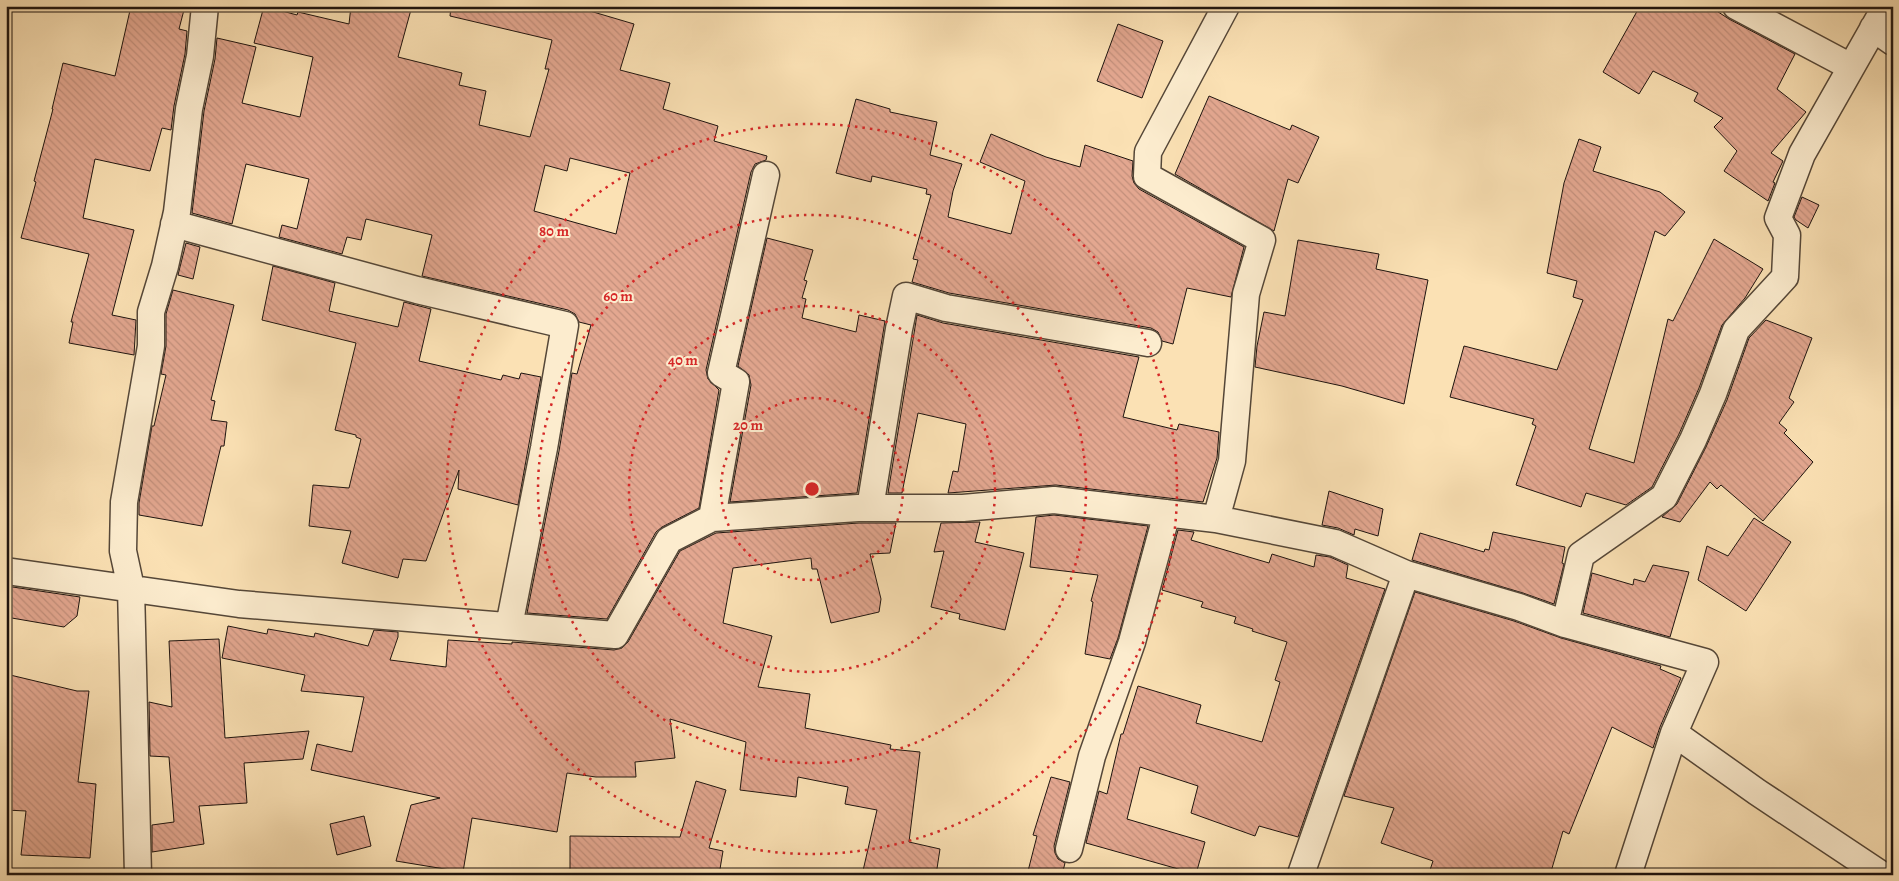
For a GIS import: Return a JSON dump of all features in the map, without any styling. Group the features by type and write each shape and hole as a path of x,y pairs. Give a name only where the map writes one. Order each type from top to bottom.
{"street":[{"path":"138,875 131,588 123,551 124,502 151,346 151,312 165,266 177,212 189,109 200,56 206,6"},
{"path":"1216,519 1232,461 1246,294 1262,240 1147,176 1148,152 1226,6"},
{"path":"1736,6 1851,67"},
{"path":"1565,624 1581,555 1664,497 1693,440 1713,394 1736,330 1785,277 1787,236 1778,218 1802,154 1851,67 1884,26"},
{"path":"712,518 736,382 721,373 766,175"},
{"path":"174,224 417,290 565,325 548,430 509,626"},
{"path":"870,508 906,296 946,308 1148,343"},
{"path":"6,571 238,604 615,635 669,540 712,518 870,508 963,508 1054,500 1216,519 1335,543 1406,574 1518,606 1565,624 1706,662 1674,733 1628,875"},
{"path":"1069,849 1092,756 1132,642 1167,513"},
{"path":"1300,874 1406,574"},
{"path":"1674,733 1757,792 1882,875"}],"building":[{"path":"131,6 185,6 179,29 187,31 185,54 171,130 162,128 150,171 95,159 83,218 134,230 112,315 136,320 134,355 69,343 73,322 71,322 89,254 21,238 36,182 34,181 63,63 115,76"},
{"path":"264,6 297,15 298,12 349,24 351,6 412,6 398,57 462,73 459,85 486,91 479,125 530,137 549,69 545,69 552,40 450,16 451,6 573,6 634,24 620,70 670,83 663,109 718,126 714,141 767,156 766,160 755,164 751,172 706,370 708,379 719,390 699,508 656,532 607,619 527,613 559,451 572,373 577,374 591,325 579,322 575,314 568,310 422,276 432,235 366,219 361,240 347,237 342,254 279,237 282,225 297,229 309,179 246,164 232,224 192,213 204,111 215,59 217,38 256,47 242,103 300,117 313,57 254,43","holes":["570,158 630,173 616,234 534,211 545,165 567,171"]},
{"path":"1640,6 1709,6 1729,19 1795,54 1777,89 1806,112 1771,153 1783,161 1773,182 1775,183 1768,201 1724,171 1737,151 1714,127 1723,118 1694,101 1698,93 1653,71 1639,94 1603,72"},
{"path":"1118,24 1163,41 1142,98 1097,81"},
{"path":"1209,96 1290,130 1292,125 1319,137 1298,183 1288,179 1274,231 1175,174"},
{"path":"856,99 890,109 890,112 937,122 930,155 962,164 953,191 948,217 1011,234 1025,181 980,162 991,134 1046,157 1080,167 1085,145 1133,161 1132,176 1134,183 1139,189 1244,247 1231,297 1187,288 1173,344 1162,341 1158,332 1151,328 949,293 912,282 918,260 913,259 931,195 926,194 927,189 872,176 871,182 836,173"},
{"path":"1579,139 1601,147 1593,171 1660,192 1685,212 1665,236 1655,231 1589,449 1634,463 1668,319 1673,321 1714,239 1763,269 1745,298 1722,325 1699,388 1679,434 1652,487 1626,505 1586,493 1581,507 1516,485 1536,426 1532,424 1534,419 1450,397 1464,346 1557,370 1583,300 1573,297 1577,281 1547,273 1564,183"},
{"path":"1802,197 1819,205 1808,228 1794,217"},
{"path":"767,238 813,250 804,280 807,281 802,298 806,299 802,318 856,332 859,315 885,321 857,493 730,502 751,385 749,375 738,366"},
{"path":"1298,240 1379,254 1376,269 1428,280 1404,404 1342,386 1255,367 1264,312 1285,316"},
{"path":"186,243 200,247 193,279 178,275"},
{"path":"273,266 335,283 329,311 398,327 404,302 431,309 419,361 501,380 503,375 519,379 521,373 541,377 518,505 458,489 459,470 426,561 403,559 398,578 342,563 351,531 309,526 313,485 349,488 361,439 356,437 356,435 335,430 356,343 262,320"},
{"path":"173,290 234,305 211,400 215,401 211,420 227,422 224,446 221,446 202,526 139,515 139,503 152,426 154,426 166,375 161,374 166,346 166,314"},
{"path":"917,315 943,323 1139,357 1123,417 1177,430 1179,424 1219,432 1217,458 1203,502 1056,485 948,493 953,471 958,472 966,424 918,413 902,493 888,493"},
{"path":"1766,320 1812,338 1789,398 1794,402 1779,423 1787,430 1784,433 1813,462 1763,521 1721,485 1717,489 1710,482 1680,522 1662,517 1677,504 1727,400 1749,338"},
{"path":"1329,491 1383,509 1378,536 1355,529 1354,535 1338,528 1322,525"},
{"path":"1054,515 1148,526 1118,638 1110,659 1085,654 1093,602 1091,601 1098,575 1030,567 1036,517"},
{"path":"1754,518 1791,542 1746,611 1698,580 1707,546 1728,556"},
{"path":"980,522 975,542 1024,553 1005,630 959,619 960,614 931,607 944,551 934,552 941,523"},
{"path":"859,523 896,523 890,553 870,554 881,599 879,612 831,623 817,569 812,569 811,558 733,568 723,623 772,636 758,687 810,694 805,728 891,745 890,749 920,752 909,842 940,849 936,875 862,875 877,810 845,804 848,787 798,777 796,797 740,790 746,742 670,719 675,758 635,762 636,777 596,777 567,773 557,832 472,818 463,872 396,861 411,805 440,798 311,770 317,744 352,752 364,697 301,691 305,675 222,658 228,626 267,634 268,629 314,637 315,633 368,646 374,630 398,632 390,660 446,667 448,640 512,644 512,642 614,650 622,648 628,642 680,551 716,533"},
{"path":"1178,530 1194,532 1191,540 1269,563 1272,554 1314,567 1316,555 1330,557 1348,565 1346,578 1385,589 1298,837 1259,826 1255,836 1191,813 1198,786 1140,767 1127,819 1205,842 1196,874 1086,843 1099,791 1107,794 1121,734 1123,734 1138,686 1201,705 1196,723 1262,742 1280,682 1275,680 1287,642 1234,623 1236,617 1201,607 1203,602 1162,590"},
{"path":"1493,532 1565,547 1562,563 1564,564 1554,604 1412,560 1420,533 1484,552 1485,549 1489,550"},
{"path":"1653,565 1689,572 1670,637 1583,613 1592,573 1633,585 1634,579 1645,582"},
{"path":"6,586 80,597 77,616 64,627 6,617"},
{"path":"1415,592 1514,621 1561,638 1661,666 1660,669 1681,678 1653,748 1612,727 1569,834 1563,831 1550,875 1446,875 1430,870 1433,861 1381,843 1394,808 1344,796"},
{"path":"219,639 225,738 309,731 303,759 244,763 247,803 199,806 204,844 152,852 152,825 174,822 169,757 150,756 149,702 172,707 169,641"},
{"path":"6,674 77,691 89,691 78,782 96,784 90,858 21,855 26,811 6,810"},
{"path":"1051,777 1070,782 1054,846 1058,859 1065,863 1062,875 1027,875 1037,836 1033,835"},
{"path":"696,781 726,790 709,848 723,851 719,875 570,875 570,836 680,837"},
{"path":"364,816 371,846 337,855 330,824"}]}
